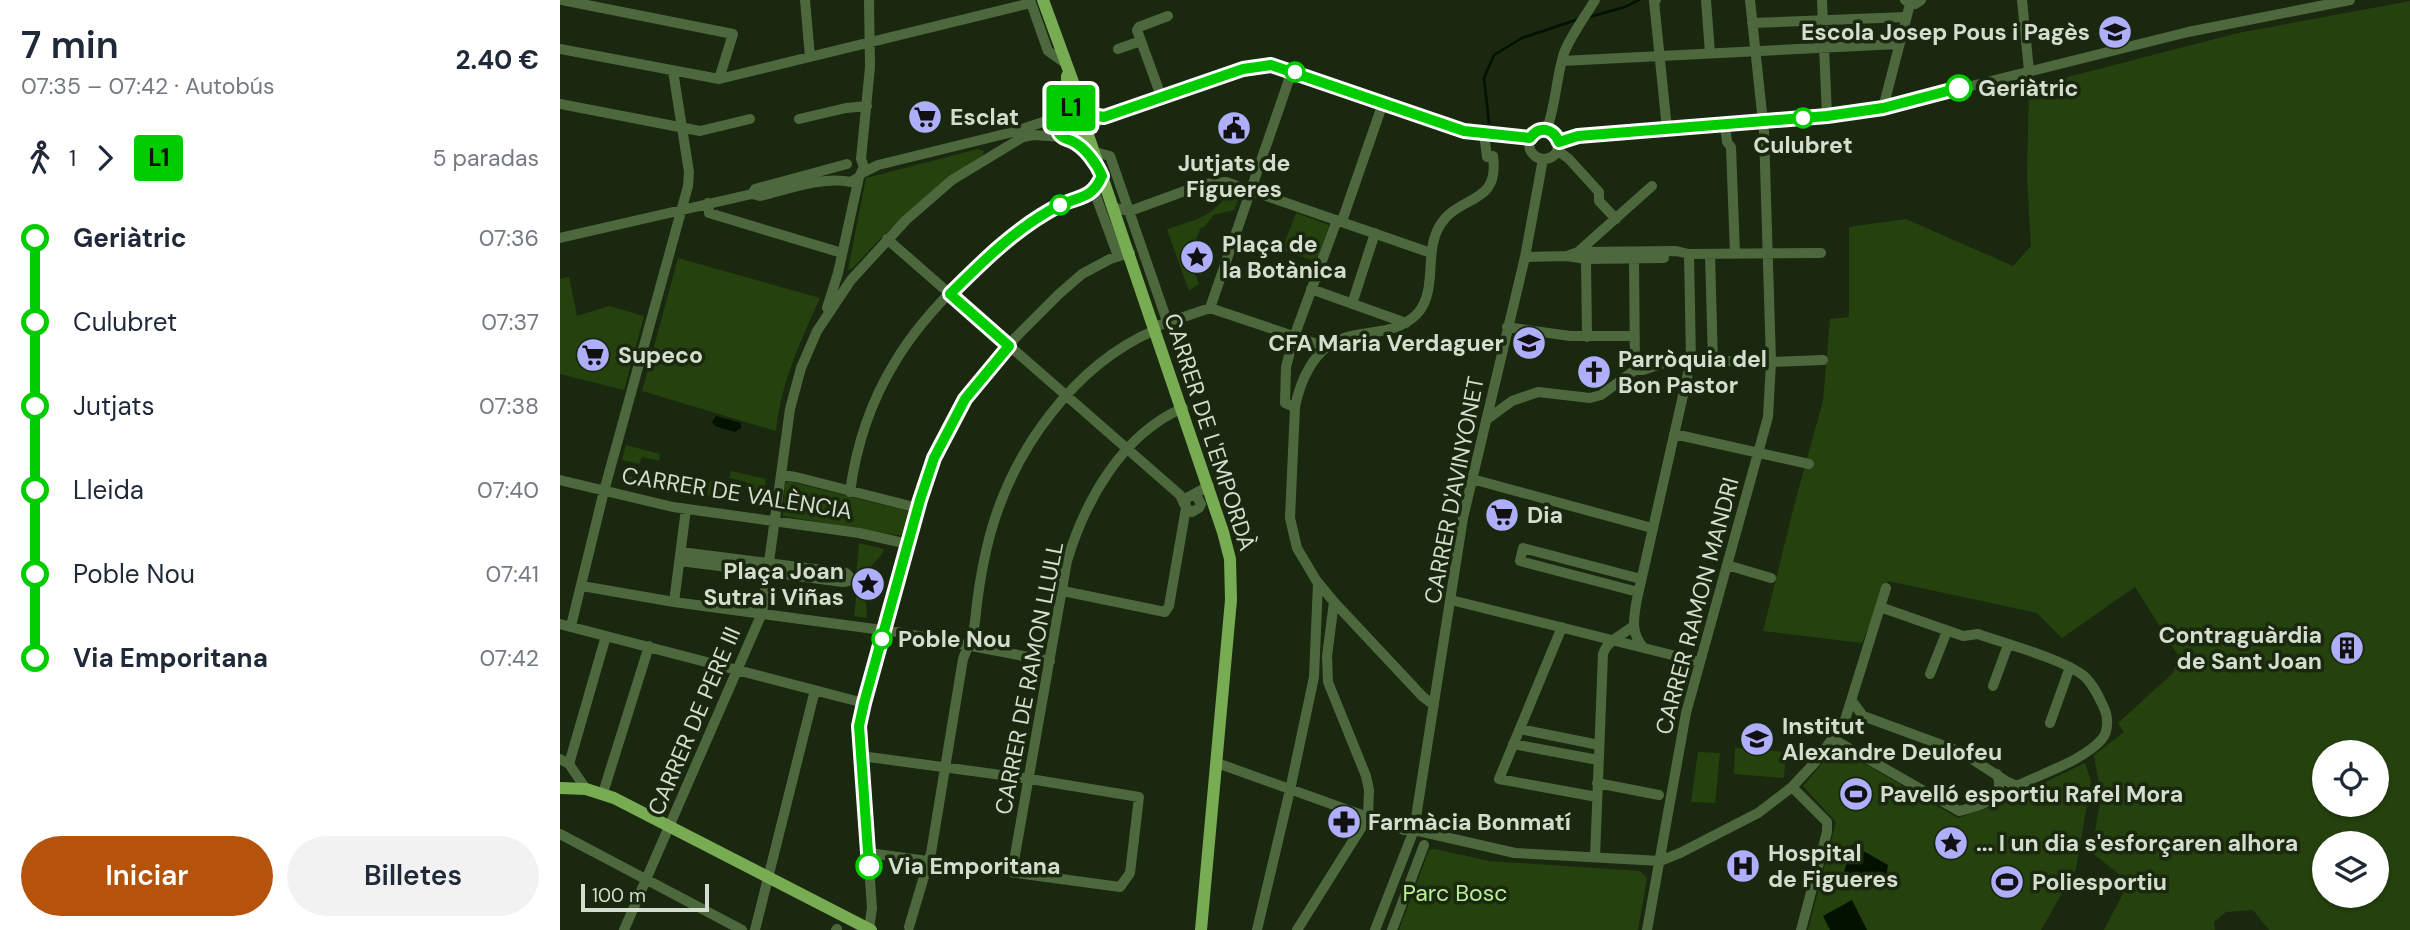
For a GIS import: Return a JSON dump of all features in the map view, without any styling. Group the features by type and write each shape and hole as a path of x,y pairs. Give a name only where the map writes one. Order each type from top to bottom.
{"main road":[{"path":"1035,1 1066,66 1089,121 1088,131 1080,139 1067,139 1057,127 1067,96 1066,66"},
{"path":"1060,114 1072,108 1085,113"},
{"name":"CARRER DE L'EMPORDÀ","path":"1088,131 1091,151 1114,208 1124,254 1155,328 1228,548 1231,574 1201,930"},
{"name":"CARRER DE L'EMPORDÀ","path":"1067,139 1100,170"},
{"path":"560,788 603,793 870,929"}],"street":[{"path":"562,0 733,34 719,79"},
{"path":"805,0 810,57"},
{"path":"853,199 843,174 856,161 863,146 870,42 869,0"},
{"path":"1656,0 1667,129"},
{"path":"1706,0 1710,53"},
{"name":"CARRER RAMON MANDRI","path":"1647,930 1681,737 1769,408 1771,362 1763,121 1750,0"},
{"path":"1822,0 1827,116"},
{"path":"1883,108 1906,17 1907,2 1915,4 1921,0"},
{"path":"2022,0 2029,71"},
{"path":"1616,219 1599,201 1599,192 1558,146 1555,134 1547,129 1537,130 1528,142 1531,152 1543,159 1551,157 1558,146 1578,136 1827,116 1883,108 2188,32 2350,0"},
{"path":"560,49 719,79 1035,1"},
{"path":"1547,129 1554,111 1565,51 1593,4"},
{"path":"1161,96 1137,28 1168,16"},
{"path":"1752,23 1906,17"},
{"path":"1118,49 1140,41"},
{"path":"1562,61 1898,44"},
{"path":"1088,131 1104,117 1161,96 1250,67 1271,65 1464,131 1530,138"},
{"path":"571,626 604,491 688,186 689,173 673,71"},
{"path":"1210,308 1292,71"},
{"path":"1295,407 1284,403 1286,367 1294,337 1383,103"},
{"path":"560,104 700,131 750,119"},
{"path":"799,119 867,106"},
{"path":"1085,113 1104,117"},
{"path":"817,331 851,280 887,239 930,198 1018,134 1060,114"},
{"path":"1725,125 1727,142 1731,147 1734,254"},
{"path":"560,238 752,194 760,196 814,183 853,181 878,165 978,140 1018,134 1067,139"},
{"path":"1434,705 1423,697 1334,602 1318,583 1297,548 1290,518 1295,407 1298,390 1306,372 1326,347 1342,338 1394,329 1419,312 1426,299 1431,253 1437,229 1446,215 1489,188 1494,174 1494,160 1493,156 1487,157 1485,134"},
{"path":"978,140 988,146 990,151 986,158"},
{"name":"CARRER DE L'EMPORDÀ","path":"1091,151 1110,156 1167,321"},
{"name":"CARRER D'AVINYONET","path":"1375,930 1413,830 1463,518 1525,257 1543,159"},
{"path":"817,331 838,272 853,199 864,167 856,161"},
{"path":"752,194 755,189 856,161 878,165"},
{"path":"850,492 861,439 875,399 895,361 918,329 993,253 1059,206 1094,191 1100,170"},
{"path":"1114,208 1130,211 1215,182 1226,182 1431,253"},
{"path":"1587,337 1582,256 1616,219 1653,186"},
{"name":"CARRER DE L'EMPORDÀ","path":"1094,191 1124,254"},
{"path":"708,204 709,213 842,253"},
{"path":"1352,303 1375,233"},
{"path":"887,239 1188,504 1204,510 1215,506"},
{"path":"1582,256 1676,251 1689,254 1821,253"},
{"path":"870,929 872,908 859,726 934,458 965,399 1009,346 1077,279 1096,265 1124,254"},
{"path":"1525,257 1634,258 1679,257 1689,254"},
{"path":"1643,647 1636,639 1633,626 1638,592 1691,360 1689,254"},
{"path":"1710,254 1713,362"},
{"path":"1634,258 1635,370"},
{"path":"838,272 851,280"},
{"path":"1311,289 1406,323"},
{"path":"909,927 929,860 985,556 998,510 1028,446 1047,419 1110,355 1167,321 1210,308 1326,347"},
{"path":"1507,327 1587,337 1635,336"},
{"name":"CARRER DE PERE III","path":"624,930 762,613 790,409 817,331"},
{"path":"1485,420 1512,401 1538,393 1590,398 1601,395 1635,370 1673,360 1823,360"},
{"name":"CARRER DE RAMON LLULL","path":"1012,872 1067,561 1083,514 1127,450 1169,414 1183,408"},
{"path":"1674,434 1809,464"},
{"path":"781,475 918,508"},
{"path":"1472,479 1652,528"},
{"name":"CARRER DE VALÈNCIA","path":"560,480 686,509 859,533 908,544"},
{"path":"1063,591 1165,611 1169,606 1188,504 1202,489 1209,486"},
{"path":"674,602 686,509"},
{"path":"1638,592 1520,561 1523,548 1641,579"},
{"path":"680,556 770,568 843,582 848,581 849,576 846,573 770,568"},
{"path":"1727,565 1772,578"},
{"path":"1257,930 1314,677 1318,583"},
{"path":"582,586 674,602 884,631 1050,661"},
{"path":"1217,763 1404,830 1515,853 1660,861 1758,813 1792,787 1833,738 1845,720 1852,701 1886,588"},
{"path":"1451,600 1700,662"},
{"path":"1297,930 1368,817 1366,776 1328,682 1327,656 1334,602"},
{"path":"1845,720 1863,716 1961,752 2017,786 2076,758 2105,736 2108,715 2103,704 2086,678 2070,667 1979,634 1963,636 1880,607"},
{"path":"560,624 864,703"},
{"path":"1595,857 1603,654 1605,647 1633,626"},
{"path":"1562,627 1499,779 1597,797"},
{"path":"1930,674 1947,631"},
{"path":"586,789 565,762 606,636"},
{"path":"1993,686 2008,645"},
{"path":"603,793 649,646"},
{"path":"2050,723 2070,667"},
{"path":"755,930 815,690"},
{"path":"1852,701 1863,716"},
{"path":"1520,729 1599,745"},
{"path":"1833,738 1959,811 1995,798 2000,782 1997,773"},
{"path":"1513,744 1598,760"},
{"path":"861,755 1028,778 1139,797 1129,873 1120,887 869,853"},
{"path":"1597,783 1659,795"},
{"path":"1792,787 1827,822 1827,832 1801,930"},
{"path":"560,834 742,930"},
{"path":"1392,930 1424,845"}],"green space":[{"path":"2410,1 2410,930 2269,930 2253,910 2226,912 2214,922 2215,930 2104,930 2129,882 2091,852 2101,798 2094,755 2124,732 2118,723 2173,673 2179,657 2135,587 2062,638 2037,613 1888,581 1862,643 1763,631 1823,401 1830,319 1849,317 1849,227 1906,219 2013,266 2031,246 2027,179 2029,87 2238,33"},
{"path":"1068,115 1076,115 1082,125 1076,135 1068,135 1062,129 1062,121"},
{"path":"978,149 984,151 983,155 914,207 848,270 866,178"},
{"path":"1229,191 1240,195 1234,210 1214,215 1201,227 1192,244 1190,262 1199,284 1189,291 1167,229 1209,213"},
{"path":"1296,213 1329,225 1317,262 1282,250"},
{"path":"678,258 820,298 787,379 776,431 642,391"},
{"path":"569,277 577,316 609,306 644,316 624,390 560,374 560,279"},
{"path":"626,445 660,454 659,461 642,457 639,464 622,460"},
{"path":"731,471 766,479 763,494 746,490 747,482 729,478"},
{"path":"628,476 663,484 661,491 626,483"},
{"path":"710,481 728,485 726,493 717,490 715,497 707,495"},
{"path":"788,481 908,511 903,536 783,516 785,484"},
{"path":"859,543 884,549 864,576 856,576"},
{"path":"856,580 864,582 866,618 854,616"},
{"path":"1836,747 1958,818 2002,803 2085,763 2091,781 2076,869 2041,930 1808,930 1836,822 1803,786"},
{"path":"1735,748 1786,752 1784,778 1734,774"},
{"path":"1698,752 1720,753 1715,803 1691,802"},
{"name":"Parc Bosc","path":"1429,850 1489,861 1640,871 1647,878 1638,930 1399,930"}],"shaded area":[{"path":"716,416 741,423 741,428 735,432 715,426 712,422"},
{"path":"1851,845 1860,847 1888,865 1885,883 1867,873 1870,879 1860,889 1854,877 1843,877"},
{"path":"1852,900 1867,930 1830,930 1823,916"}],"waterway":[{"path":"1589,17 1625,7 1639,0"},
{"path":"1489,123 1484,78 1494,55 1522,38 1579,19"}],"bus line":[{"name":"L1","path":"869,866 859,726 864,703 934,458 965,399 1009,346 950,294 1014,236 1059,206 1088,195 1099,184 1102,176 1097,164 1072,141 1060,135 1057,119 1066,109 1077,109 1085,114 1104,117 1243,69 1271,65 1464,131 1530,138 1537,130 1547,129 1555,134 1559,142 1578,136 1827,116 1883,108 1959,88"}],"place":[{"name":"Escola Josep Pous i Pagès","path":"2115,32"},
{"name":"Geriàtric","path":"1959,88"},
{"name":"Esclat","path":"925,117"},
{"name":"Culubret","path":"1803,118"},
{"name":"Jutjats de Figueres","path":"1234,128"},
{"name":"Plaça de la Botànica","path":"1197,257"},
{"name":"CFA Maria Verdaguer","path":"1529,343"},
{"name":"Supeco","path":"593,355"},
{"name":"Parròquia del Bon Pastor","path":"1594,372"},
{"name":"Dia","path":"1502,515"},
{"name":"Plaça Joan Sutra i Viñas","path":"868,584"},
{"name":"Poble Nou","path":"882,639"},
{"name":"Contraguàrdia de Sant Joan","path":"2347,648"},
{"name":"Institut Alexandre Deulofeu","path":"1757,739"},
{"name":"Pavelló esportiu Rafel Mora","path":"1856,794"},
{"name":"Farmàcia Bonmatí","path":"1344,822"},
{"name":"... I un dia s'esforçaren alhora","path":"1951,843"},
{"name":"Via Emporitana","path":"869,866"},
{"name":"Hospital de Figueres","path":"1743,866"},
{"name":"Poliesportiu","path":"2007,882"}]}
